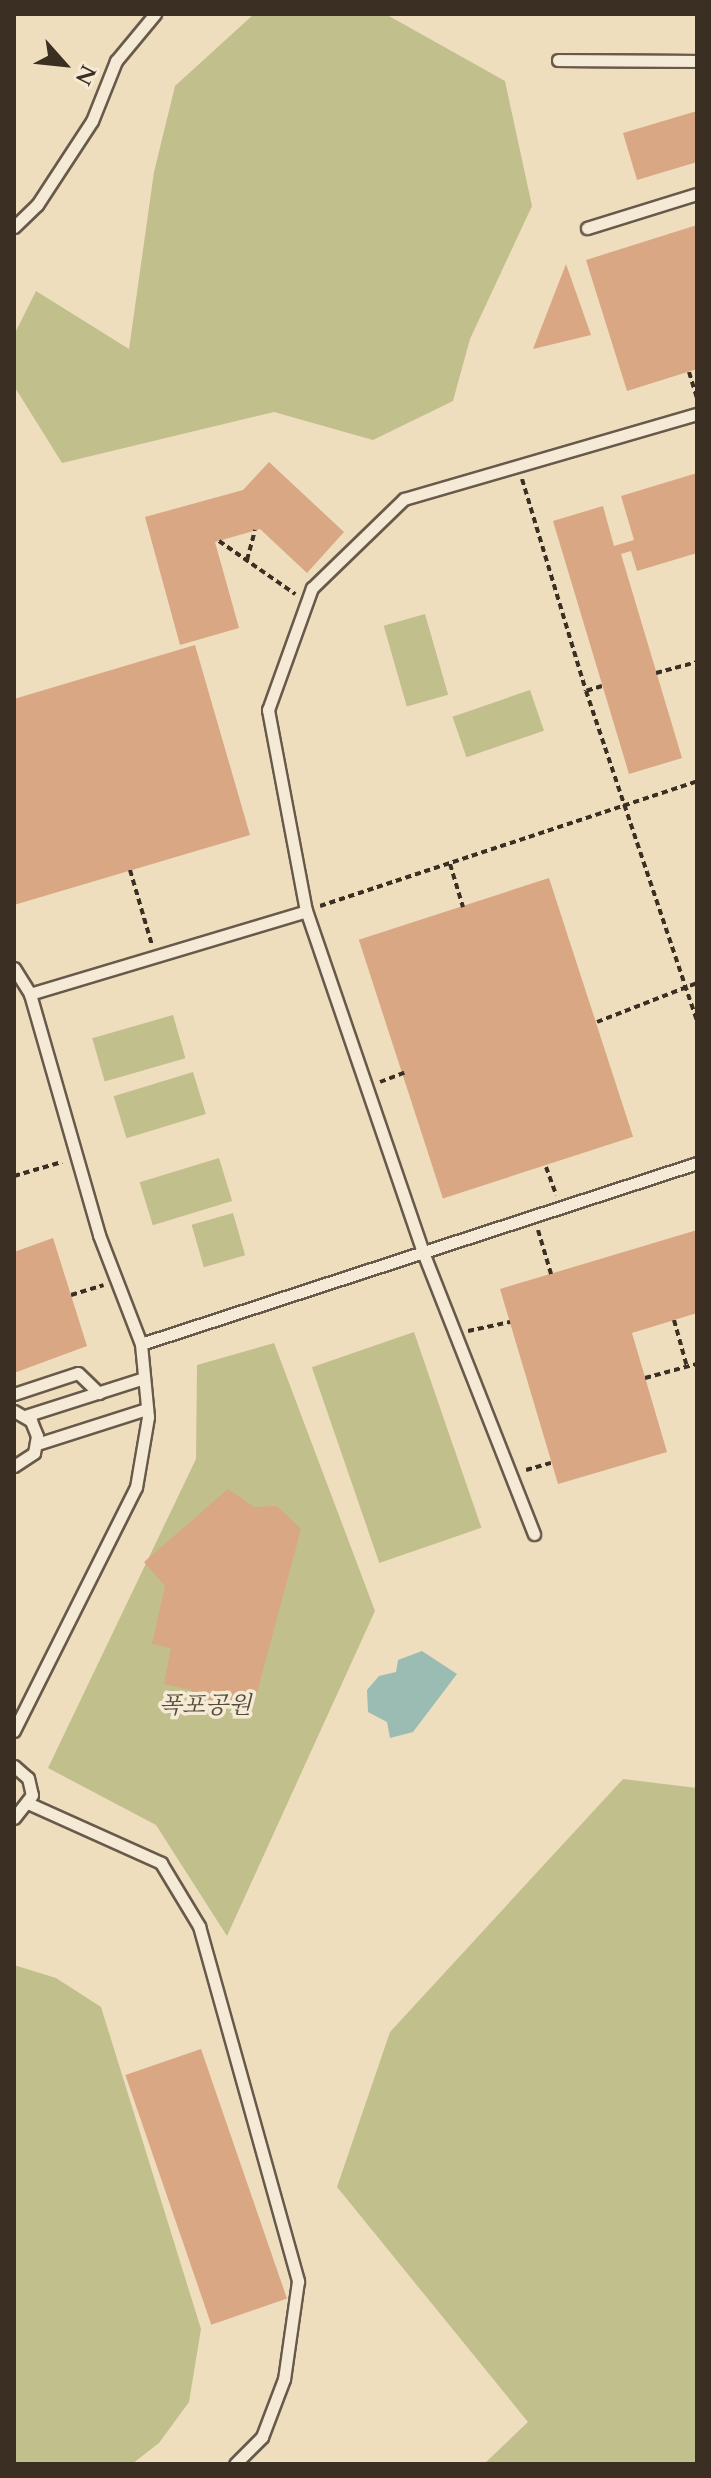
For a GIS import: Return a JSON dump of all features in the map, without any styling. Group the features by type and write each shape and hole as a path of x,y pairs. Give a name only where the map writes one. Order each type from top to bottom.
{"lane":[{"path":"14,227 37,205 92,121 116,61 155,14"},
{"path":"558,60 697,61"},
{"path":"587,228 697,194"},
{"path":"534,1534 508,1475 423,1252 306,911 268,710 312,588 404,499 697,414"},
{"path":"30,994 306,911"},
{"path":"14,968 30,994 77,1157 141,1344 147,1409 136,1487 14,1731"},
{"path":"141,1344 697,1163"},
{"path":"14,1394 78,1373 99,1393"},
{"path":"37,1444 20,1414 144,1378"},
{"path":"14,1466 37,1444 147,1409"},
{"path":"14,1766 28,1778 30,1804"},
{"path":"14,1818 30,1804"},
{"path":"30,1804 161,1863 199,1926 298,2281 284,2379 262,2437 235,2464"}],"path":[{"path":"689,372 697,398"},
{"path":"518,466 623,806 697,1021"},
{"path":"247,560 255,530"},
{"path":"219,541 307,602"},
{"path":"656,673 697,662"},
{"path":"586,691 602,686"},
{"path":"306,911 697,781"},
{"path":"450,863 463,907"},
{"path":"130,870 156,956"},
{"path":"597,1022 697,983"},
{"path":"366,1086 404,1073"},
{"path":"14,1176 77,1157"},
{"path":"546,1167 560,1208"},
{"path":"534,1216 551,1274"},
{"path":"71,1295 117,1281"},
{"path":"674,1320 687,1367"},
{"path":"454,1334 510,1322"},
{"path":"645,1378 697,1364"},
{"path":"508,1475 551,1463"}],"green space":[{"path":"254,14 389,16 505,81 532,206 470,339 453,401 373,440 274,412 62,463 14,386 14,335 36,291 129,349 154,172 175,86"},
{"path":"425,614 448,695 407,707 384,626"},
{"path":"530,690 544,731 466,757 452,717"},
{"path":"173,1015 185,1058 105,1081 92,1038"},
{"path":"193,1072 206,1114 126,1138 114,1096"},
{"path":"219,1158 232,1201 153,1225 140,1182"},
{"path":"233,1213 245,1255 204,1267 192,1225"},
{"path":"414,1332 481,1528 379,1563 312,1367"},
{"name":"폭포공원","path":"274,1343 375,1611 227,1936 156,1825 48,1768 196,1459 197,1365"},
{"path":"623,1779 697,1788 697,2464 484,2464 528,2422 337,2187 390,2032"},
{"path":"14,1965 56,1978 101,2007 201,2329 189,2402 159,2443 132,2464 14,2464"}],"water":[{"path":"422,1651 457,1674 413,1732 390,1738 387,1722 368,1712 367,1690 379,1676 396,1672 398,1660"}],"building":[{"path":"697,111 697,162 637,180 623,133"},
{"path":"697,225 697,369 627,391 586,260"},
{"path":"566,264 591,335 533,349"},
{"path":"269,462 344,532 307,573 260,529 215,542 239,628 180,645 145,517 243,490"},
{"path":"697,473 697,553 637,571 631,551 621,554 682,758 629,774 553,521 603,506 614,546 634,540 621,496"},
{"path":"195,645 250,835 14,905 14,699"},
{"path":"549,878 633,1137 443,1198 359,940"},
{"path":"697,1230 697,1313 632,1333 667,1452 558,1484 500,1289"},
{"path":"53,1238 87,1346 14,1373 14,1252"},
{"path":"228,1489 254,1507 277,1506 301,1529 256,1696 217,1711 191,1690 164,1684 171,1648 152,1644 165,1586 144,1562"},
{"path":"201,2049 287,2299 211,2325 125,2075"}]}
